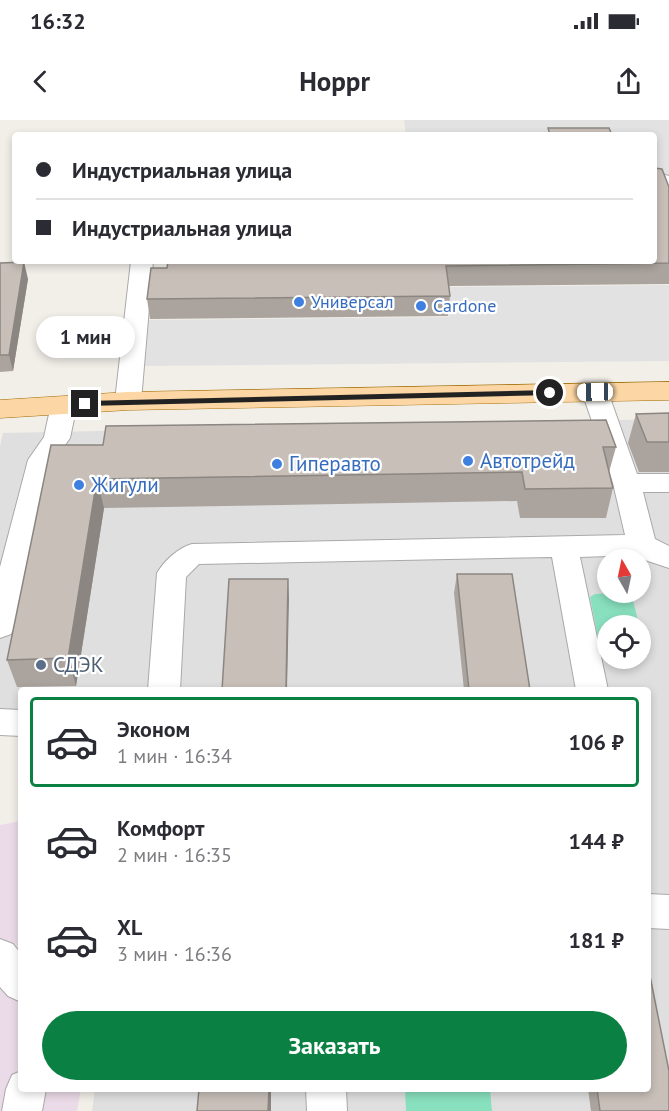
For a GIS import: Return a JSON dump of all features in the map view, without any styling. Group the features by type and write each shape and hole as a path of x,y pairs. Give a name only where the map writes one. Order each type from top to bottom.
{"main road":[{"path":"0,409 128,401 669,391"}],"street":[{"path":"128,401 141,264"},
{"path":"595,392 627,483 642,545"},
{"path":"0,626 41,460 57,438 64,405"},
{"path":"627,483 669,483"},
{"path":"164,687 172,573 192,554 642,545 655,553 669,557"},
{"path":"564,547 591,687"},
{"path":"0,722 18,723"},
{"path":"651,911 669,912"},
{"path":"0,957 18,979"},
{"path":"22,1111 25,1092"},
{"path":"326,1092 327,1111"}],"shaded area":[{"path":"404,120 669,120 669,186 657,186 657,132 406,132"},
{"path":"669,285 669,361 141,366 148,320 449,317 445,287"},
{"path":"669,419 669,1111 92,1111 95,1092 651,1092 651,687 18,687 18,734 0,735 0,446 3,433"},
{"path":"18,822 18,1092 80,1092 77,1111 0,1111 0,825"}],"green space":[{"path":"597,594 597,603 634,603 637,615 597,615 597,632 590,597"},
{"path":"405,1092 490,1092 492,1111 406,1111"}],"building":[{"path":"548,128 609,128 611,132 549,132"},
{"path":"657,168 662,169 669,187 669,263 657,263"},
{"path":"0,263 24,264 9,355 0,355"},
{"path":"168,264 595,264 446,266 450,296 147,299 151,268 167,268"},
{"path":"669,413 669,442 647,442 636,414"},
{"path":"606,420 616,447 603,447 613,488 525,489 522,472 97,479 68,658 7,660 51,445 103,445 106,426"},
{"path":"457,574 512,574 530,687 469,687"},
{"path":"229,579 288,579 286,687 222,687"},
{"path":"651,981 669,1071 669,1111 600,1111 597,1092 651,1092"},
{"path":"199,1092 269,1092 268,1111 197,1111"}],"place":[{"name":"Универсал","path":"299,302"},
{"name":"Cardone","path":"421,306"},
{"name":"Автотрейд","path":"468,461"},
{"name":"Гиперавто","path":"277,464"},
{"name":"Жигули","path":"79,485"},
{"name":"СДЭК","path":"41,665"}],"route":[{"path":"85,404 128,401 550,393"}]}
